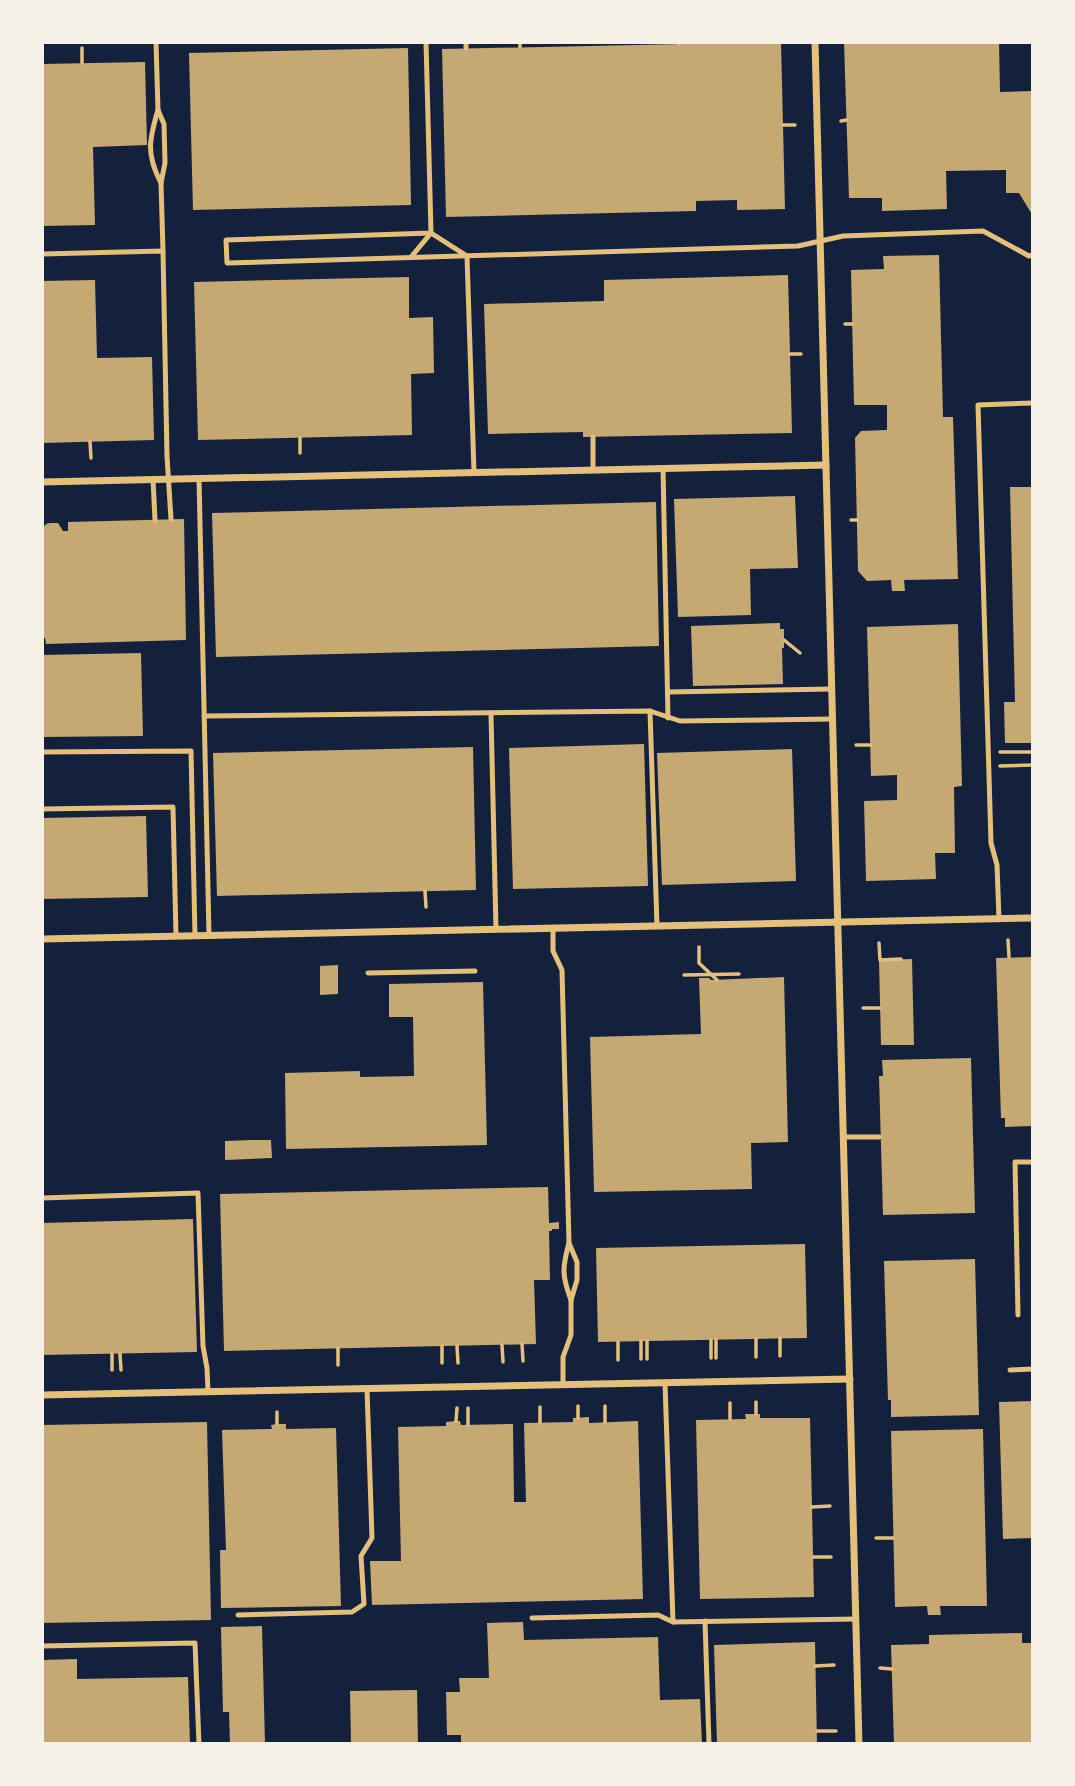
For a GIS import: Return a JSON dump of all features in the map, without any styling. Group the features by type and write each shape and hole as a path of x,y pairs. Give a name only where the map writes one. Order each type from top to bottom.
{"street":[{"path":"815,42 859,1744"},
{"path":"42,482 826,465"},
{"path":"42,939 1033,918"},
{"path":"42,1395 850,1379"}],"lane":[{"path":"156,42 158,110 151,133 152,165 162,183"},
{"path":"411,258 431,233 425,42"},
{"path":"158,110 164,124 163,251 167,456 171,519"},
{"path":"467,256 431,233 226,240 227,263 411,258 798,246 844,236 983,231 1033,256"},
{"path":"42,254 163,251"},
{"path":"467,256 474,472"},
{"path":"999,919 997,865 991,844 978,405 1033,403"},
{"path":"593,437 593,470"},
{"path":"663,468 668,718"},
{"path":"199,478 209,935"},
{"path":"153,479 155,520"},
{"path":"668,692 832,689"},
{"path":"204,716 650,711 680,721 832,719"},
{"path":"650,711 657,926"},
{"path":"491,714 496,929"},
{"path":"42,752 205,750"},
{"path":"191,751 195,936"},
{"path":"42,808 173,807 176,936"},
{"path":"553,928 554,950 562,971 569,1242 564,1263 564,1280 572,1300"},
{"path":"368,973 475,971"},
{"path":"844,1137 879,1137"},
{"path":"1018,1315 1015,1162 1033,1162"},
{"path":"42,1198 198,1193 203,1346 208,1392"},
{"path":"563,1384 563,1357 572,1328 572,1300 577,1280 577,1262 569,1242"},
{"path":"1010,1370 1033,1369"},
{"path":"665,1382 673,1622"},
{"path":"238,1615 352,1612 364,1604 362,1556 372,1538 367,1389"},
{"path":"532,1618 658,1615 673,1622 856,1619"},
{"path":"705,1622 709,1744"},
{"path":"42,1646 195,1643 199,1744"}],"path":[{"path":"82,48 82,63"},
{"path":"841,121 847,120"},
{"path":"783,125 795,125"},
{"path":"845,324 852,324"},
{"path":"790,354 801,354"},
{"path":"300,438 300,453"},
{"path":"90,442 90,458"},
{"path":"851,520 857,520"},
{"path":"784,640 800,653"},
{"path":"856,745 870,745"},
{"path":"1001,752 1033,752 1033,771"},
{"path":"1001,766 1033,765"},
{"path":"425,891 426,907"},
{"path":"1008,940 1009,957"},
{"path":"880,943 880,960 901,959"},
{"path":"699,947 699,963 717,980"},
{"path":"684,975 738,974"},
{"path":"863,1008 880,1008"},
{"path":"780,1338 780,1356"},
{"path":"756,1339 756,1357"},
{"path":"713,1340 714,1358"},
{"path":"641,1341 641,1359"},
{"path":"647,1341 648,1359"},
{"path":"618,1342 618,1360"},
{"path":"522,1344 523,1361"},
{"path":"502,1345 503,1362"},
{"path":"442,1346 442,1363"},
{"path":"457,1346 458,1363"},
{"path":"338,1348 338,1366"},
{"path":"112,1354 112,1370"},
{"path":"120,1354 121,1370"},
{"path":"756,1402 756,1414"},
{"path":"730,1403 730,1419"},
{"path":"605,1405 606,1422"},
{"path":"578,1406 578,1418"},
{"path":"540,1407 540,1423"},
{"path":"456,1421 457,1408"},
{"path":"468,1408 468,1425"},
{"path":"277,1412 277,1424"},
{"path":"812,1507 830,1506"},
{"path":"876,1538 894,1538"},
{"path":"813,1558 831,1558"},
{"path":"815,1666 834,1665"},
{"path":"880,1668 892,1669"},
{"path":"817,1731 836,1731"}],"building":[{"path":"781,42 785,209 737,210 737,200 696,201 696,211 446,217 442,49"},
{"path":"844,42 999,42 1000,92 1033,91 1033,216 1019,193 1006,193 1006,170 946,171 947,209 882,211 882,198 849,198"},
{"path":"408,48 411,205 193,210 189,53"},
{"path":"145,62 147,145 93,147 95,225 42,226 42,64"},
{"path":"939,255 943,417 953,417 958,579 904,580 905,591 892,591 891,580 867,581 858,571 855,438 861,431 887,430 887,405 854,405 851,270 884,269 883,256"},
{"path":"788,275 792,433 583,437 583,432 488,434 484,304 604,301 604,280"},
{"path":"409,277 409,318 433,317 434,373 411,374 412,435 198,440 194,282"},
{"path":"95,280 97,358 152,357 154,440 42,443 42,281"},
{"path":"1010,487 1033,487 1033,743 1005,743 1004,702 1015,702"},
{"path":"795,496 798,568 750,569 751,615 678,617 674,499"},
{"path":"656,502 659,646 216,657 212,513"},
{"path":"184,519 186,640 46,644 45,638 42,638 42,552 43,528 46,524 58,523 63,531 68,531 68,522"},
{"path":"780,623 780,629 784,629 783,684 693,686 691,626"},
{"path":"958,624 962,786 954,787 955,853 935,853 936,879 866,881 864,801 897,800 897,775 871,776 867,627"},
{"path":"141,653 143,736 42,737 42,655"},
{"path":"644,744 648,886 513,889 509,748"},
{"path":"473,747 476,890 217,896 213,753"},
{"path":"792,749 796,881 662,885 657,753"},
{"path":"146,816 148,897 42,899 42,818"},
{"path":"1033,957 1033,1126 1005,1127 1005,1118 1001,1118 996,958"},
{"path":"912,959 914,1045 881,1045 879,960"},
{"path":"338,965 338,994 320,995 320,966"},
{"path":"784,977 788,1142 751,1143 752,1189 594,1192 590,1037 701,1034 699,978 711,980"},
{"path":"483,982 487,1145 286,1149 285,1073 360,1071 360,1077 414,1076 413,1017 389,1017 389,984"},
{"path":"971,1058 975,1213 883,1215 879,1076 883,1076 882,1060"},
{"path":"271,1140 272,1158 225,1160 225,1141"},
{"path":"548,1187 549,1223 559,1222 559,1229 549,1231 550,1280 534,1280 536,1344 224,1351 220,1194"},
{"path":"193,1219 197,1352 42,1355 42,1223"},
{"path":"805,1244 807,1338 598,1342 596,1248"},
{"path":"975,1259 979,1415 891,1417 891,1400 888,1400 884,1261"},
{"path":"1033,1401 1033,1538 1003,1539 999,1402"},
{"path":"745,1414 760,1414 760,1418 810,1418 814,1597 700,1599 696,1420 746,1419"},
{"path":"589,1417 589,1423 638,1421 643,1599 372,1605 370,1561 401,1561 398,1427 446,1426 446,1422 456,1421 460,1421 461,1425 513,1424 514,1502 526,1502 524,1423 573,1422 573,1418"},
{"path":"207,1422 211,1620 42,1623 42,1425"},
{"path":"286,1424 286,1429 336,1428 341,1606 221,1608 220,1550 226,1550 222,1430 272,1429 271,1425"},
{"path":"983,1429 987,1606 940,1606 941,1615 928,1615 927,1606 895,1607 891,1431"},
{"path":"523,1622 524,1640 658,1637 660,1700 700,1699 702,1744 461,1744 461,1735 447,1735 446,1692 460,1692 459,1678 489,1678 487,1623"},
{"path":"262,1626 265,1744 230,1744 229,1712 223,1712 221,1627"},
{"path":"1022,1633 1022,1643 1033,1643 1033,1744 894,1744 891,1645 929,1644 929,1635"},
{"path":"815,1642 817,1744 717,1744 714,1645"},
{"path":"77,1659 77,1679 188,1677 190,1744 42,1744 42,1660"},
{"path":"417,1690 418,1744 351,1744 350,1691"}]}
